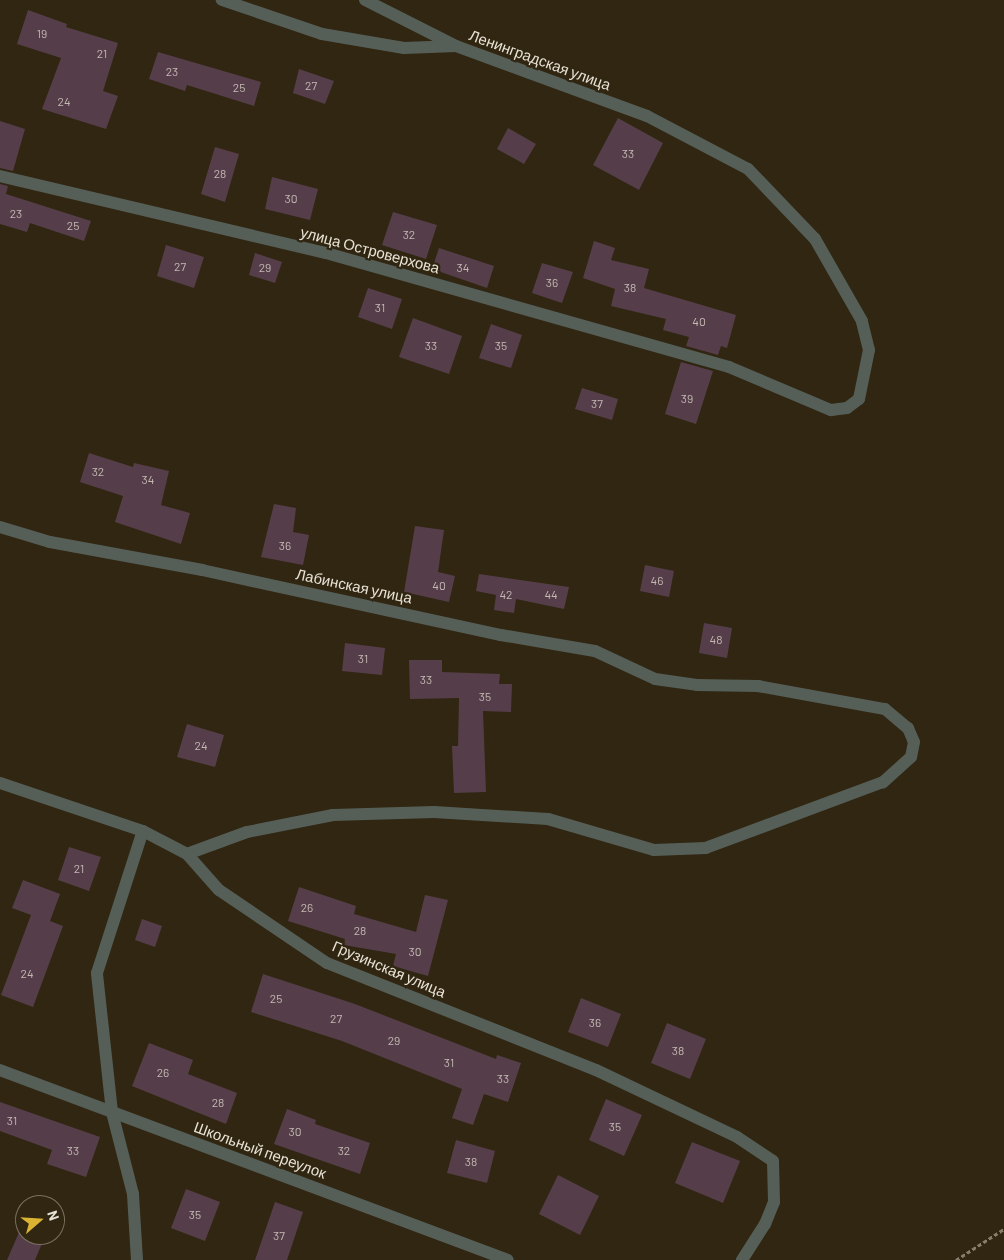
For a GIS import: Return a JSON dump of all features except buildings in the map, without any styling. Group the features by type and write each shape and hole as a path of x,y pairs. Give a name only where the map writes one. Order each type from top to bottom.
{"street":[{"name":"Ленинградская улица","path":"222,0 322,34 404,48 456,46 646,116 748,168 816,239 862,321 869,350 859,398 847,408 831,410 729,367"},
{"path":"365,0 456,46"},
{"name":"улица Островерхова","path":"0,176 326,254 729,367"},
{"name":"Лабинская улица","path":"0,527 50,542 202,570 501,635 595,651 655,679 698,685 758,686 885,709 908,728 914,742 911,758 882,782 706,848 654,850 548,819 434,812 333,815 246,832 187,854"},
{"name":"Грузинская улица","path":"0,784 143,831 187,854 219,890 328,963 596,1070 737,1137 773,1161 774,1202 765,1224 742,1260"},
{"path":"137,1260 133,1194 112,1112 98,973 143,831"},
{"name":"Школьный переулок","path":"0,1070 508,1260"}],"path":[{"path":"956,1260 1004,1229"}]}
